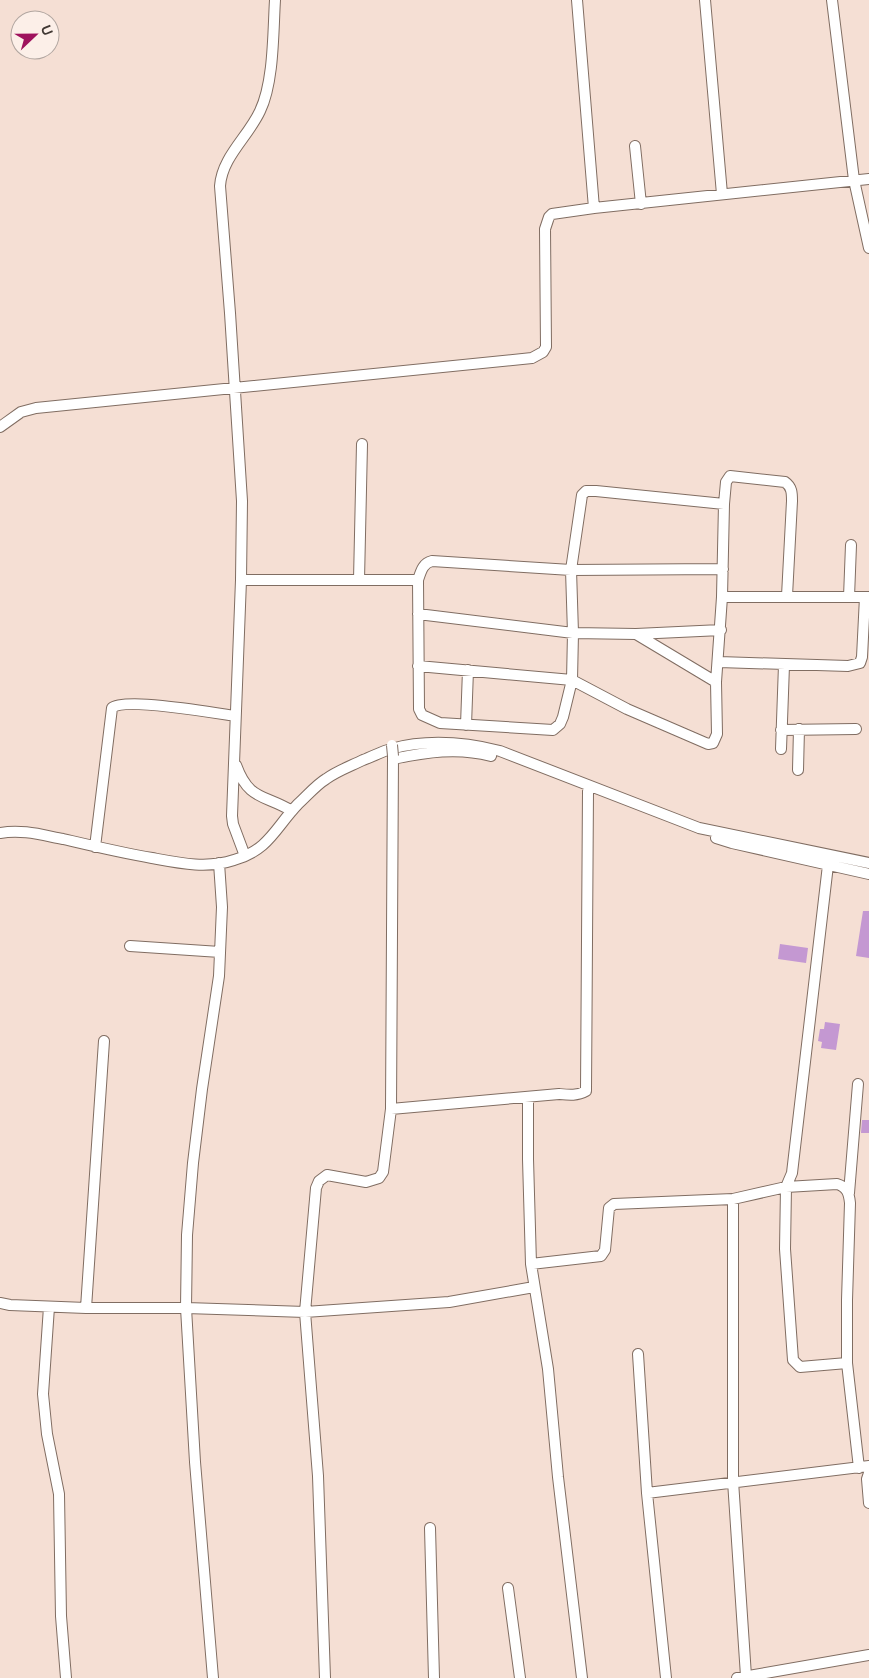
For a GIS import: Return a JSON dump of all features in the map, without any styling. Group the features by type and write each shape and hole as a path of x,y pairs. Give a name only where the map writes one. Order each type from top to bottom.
{"street":[{"path":"245,856 233,824 242,502 221,179 238,142 260,111 266,94 272,48 275,0"},
{"path":"578,0 594,208"},
{"path":"705,0 722,194"},
{"path":"832,0 854,180 869,248"},
{"path":"634,146 641,204"},
{"path":"0,427 21,412 29,409 532,358 543,352 546,347 545,229 549,216 555,213 594,208 869,179"},
{"path":"359,580 362,444"},
{"path":"418,666 572,680 626,709 708,744 713,742 717,734 716,682 721,630 724,504 726,482 730,476 785,482 792,490 787,596"},
{"path":"723,569 571,570 427,562 423,566 418,580 419,709 422,715 440,723 553,730 560,724 563,717 572,680 571,570 582,495 586,491 596,491 724,504"},
{"path":"849,597 851,545"},
{"path":"241,580 418,580"},
{"path":"719,662 848,666 860,663 867,597 722,597"},
{"path":"418,614 573,633 636,634 721,630"},
{"path":"636,634 716,682"},
{"path":"781,749 784,665"},
{"path":"466,725 468,670"},
{"path":"95,847 112,708 116,704 157,705 235,716"},
{"path":"798,770 799,729"},
{"path":"781,730 856,729"},
{"path":"0,834 24,831 95,847 187,864 234,861 268,842 292,811 325,779 409,745 434,743 473,745 522,760 699,828 869,863"},
{"path":"392,752 461,751 485,754 510,761 732,843 869,874"},
{"path":"325,1678 318,1476 305,1312 316,1188 319,1181 328,1175 366,1182 379,1178 383,1172 391,1110 392,752"},
{"path":"234,758 241,777 250,791 292,811"},
{"path":"391,1110 559,1094 580,1094 586,1091 588,791"},
{"path":"213,1678 195,1462 186,1308 187,1235 193,1163 203,1080 220,976 222,907 220,863"},
{"path":"828,865 792,1173 786,1187 785,1249 793,1360 800,1367 848,1363"},
{"path":"130,946 220,952"},
{"path":"86,1308 104,1041"},
{"path":"647,1493 864,1467 848,1363 846,1300 849,1193 858,1084"},
{"path":"528,1098 531,1264 548,1369 558,1477 582,1678"},
{"path":"531,1264 601,1256 605,1250 609,1208 614,1204 733,1199 786,1187 837,1184 844,1186 849,1193"},
{"path":"733,1199 733,1482 741,1677 869,1655"},
{"path":"0,1303 49,1307 186,1308 305,1312 448,1302 534,1287"},
{"path":"49,1307 43,1394 47,1434 59,1494 61,1616 66,1678"},
{"path":"638,1354 647,1493 666,1678"},
{"path":"869,1473 867,1479 869,1503"},
{"path":"430,1528 434,1678"},
{"path":"508,1588 520,1678"}],"building":[{"path":"863,911 869,911 869,958 856,956"},
{"path":"780,944 808,948 806,963 778,959"},
{"path":"825,1022 840,1024 836,1050 821,1048 822,1042 818,1041 820,1029 824,1029"},
{"path":"862,1120 869,1120 869,1133 861,1133"}]}
